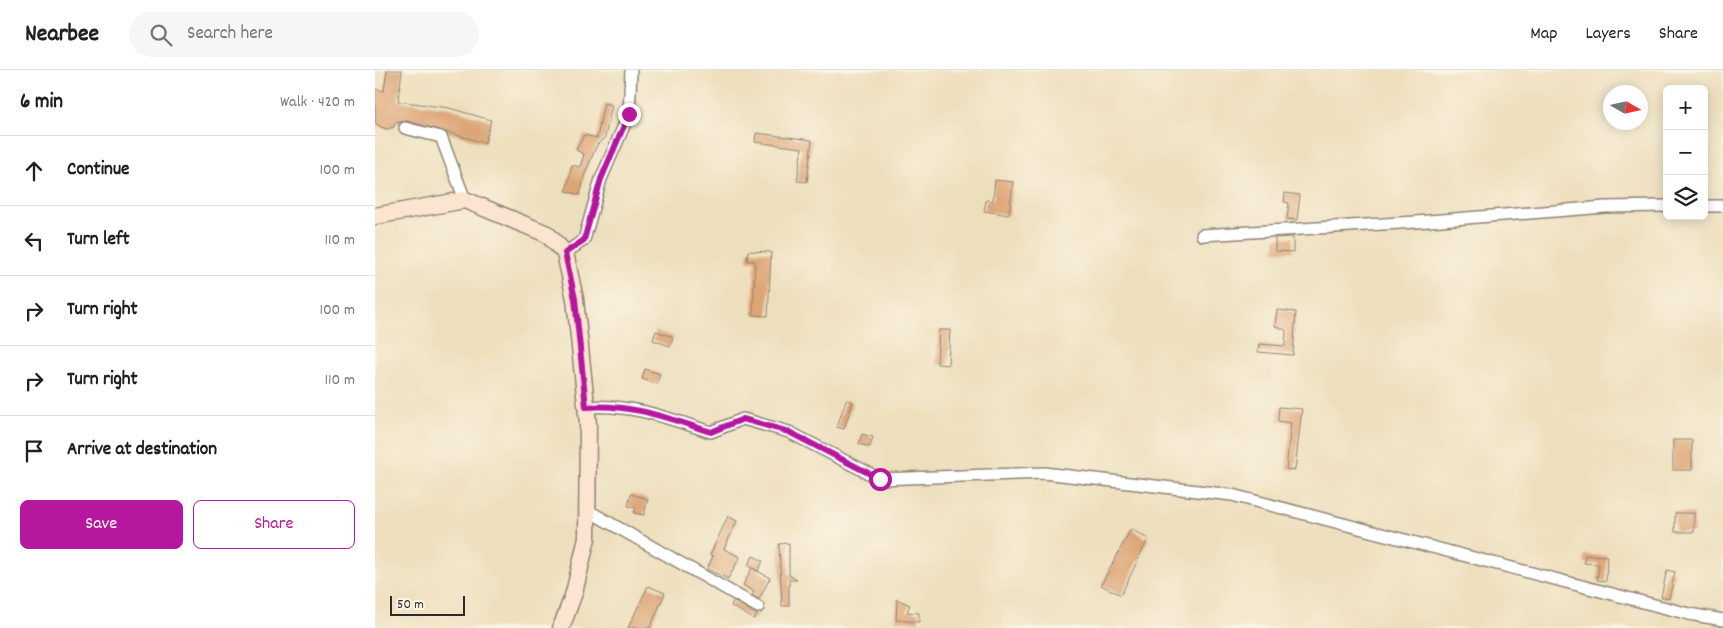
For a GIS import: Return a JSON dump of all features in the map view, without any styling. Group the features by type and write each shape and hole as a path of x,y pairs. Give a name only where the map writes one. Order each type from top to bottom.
{"street":[{"path":"565,253 584,240 601,179 629,114 631,70"},
{"path":"405,128 441,137 465,200"},
{"path":"375,216 465,200 547,234 565,253 575,299 586,407 587,538 574,593 561,628"},
{"path":"1202,235 1416,222 1605,206 1663,206"},
{"path":"1708,206 1723,206"},
{"path":"586,407 607,405 643,410 711,432 743,419 789,432 880,479 1044,473 1232,495 1689,614 1723,620"},
{"path":"587,510 758,607"}],"building":[{"path":"387,70 402,70 398,101 449,108 491,120 485,143 407,121 395,123 394,127 387,129 375,123 375,89 384,91"},
{"path":"604,103 612,105 605,137 597,145 585,173 580,195 566,191 572,165 580,167 584,154 576,150 584,135 597,138"},
{"path":"756,133 812,140 807,182 797,181 802,148 755,142"},
{"path":"995,180 1013,182 1009,215 984,211 986,200 993,201"},
{"path":"1285,193 1300,195 1297,220 1287,219 1289,203 1284,202"},
{"path":"1293,237 1293,252 1275,251 1275,238"},
{"path":"748,251 771,252 768,316 753,315 755,261 747,261"},
{"path":"1277,310 1296,312 1293,355 1258,352 1259,344 1285,346 1286,330 1275,326"},
{"path":"939,330 950,330 948,365 937,364"},
{"path":"656,331 673,337 670,346 653,340"},
{"path":"645,369 660,374 657,384 642,379"},
{"path":"846,400 853,402 844,429 837,427"},
{"path":"1279,407 1302,409 1295,470 1286,469 1291,423 1278,421"},
{"path":"862,434 873,437 870,447 859,444"},
{"path":"1673,440 1692,440 1692,470 1673,470"},
{"path":"631,494 648,499 644,515 634,513 636,508 628,506"},
{"path":"1675,513 1694,513 1694,532 1675,532"},
{"path":"728,516 737,521 724,549 740,557 728,579 707,569 713,556 710,555"},
{"path":"1131,529 1148,539 1121,595 1101,585"},
{"path":"789,543 789,575 797,580 789,580 789,606 782,606 779,544"},
{"path":"1585,555 1607,556 1606,581 1597,580 1599,564 1584,563"},
{"path":"753,556 763,561 758,571 748,565"},
{"path":"752,568 770,578 759,599 752,595 754,592 743,585"},
{"path":"1667,570 1675,572 1669,599 1661,597"},
{"path":"648,586 665,593 650,628 628,628"},
{"path":"897,599 910,605 907,612 919,613 919,622 896,620"},
{"path":"733,601 757,614 754,619 731,606"}],"route":[{"path":"629,114 601,179 584,240 565,253 575,299 586,407 607,405 643,410 711,432 743,419 789,432 880,479"}]}
